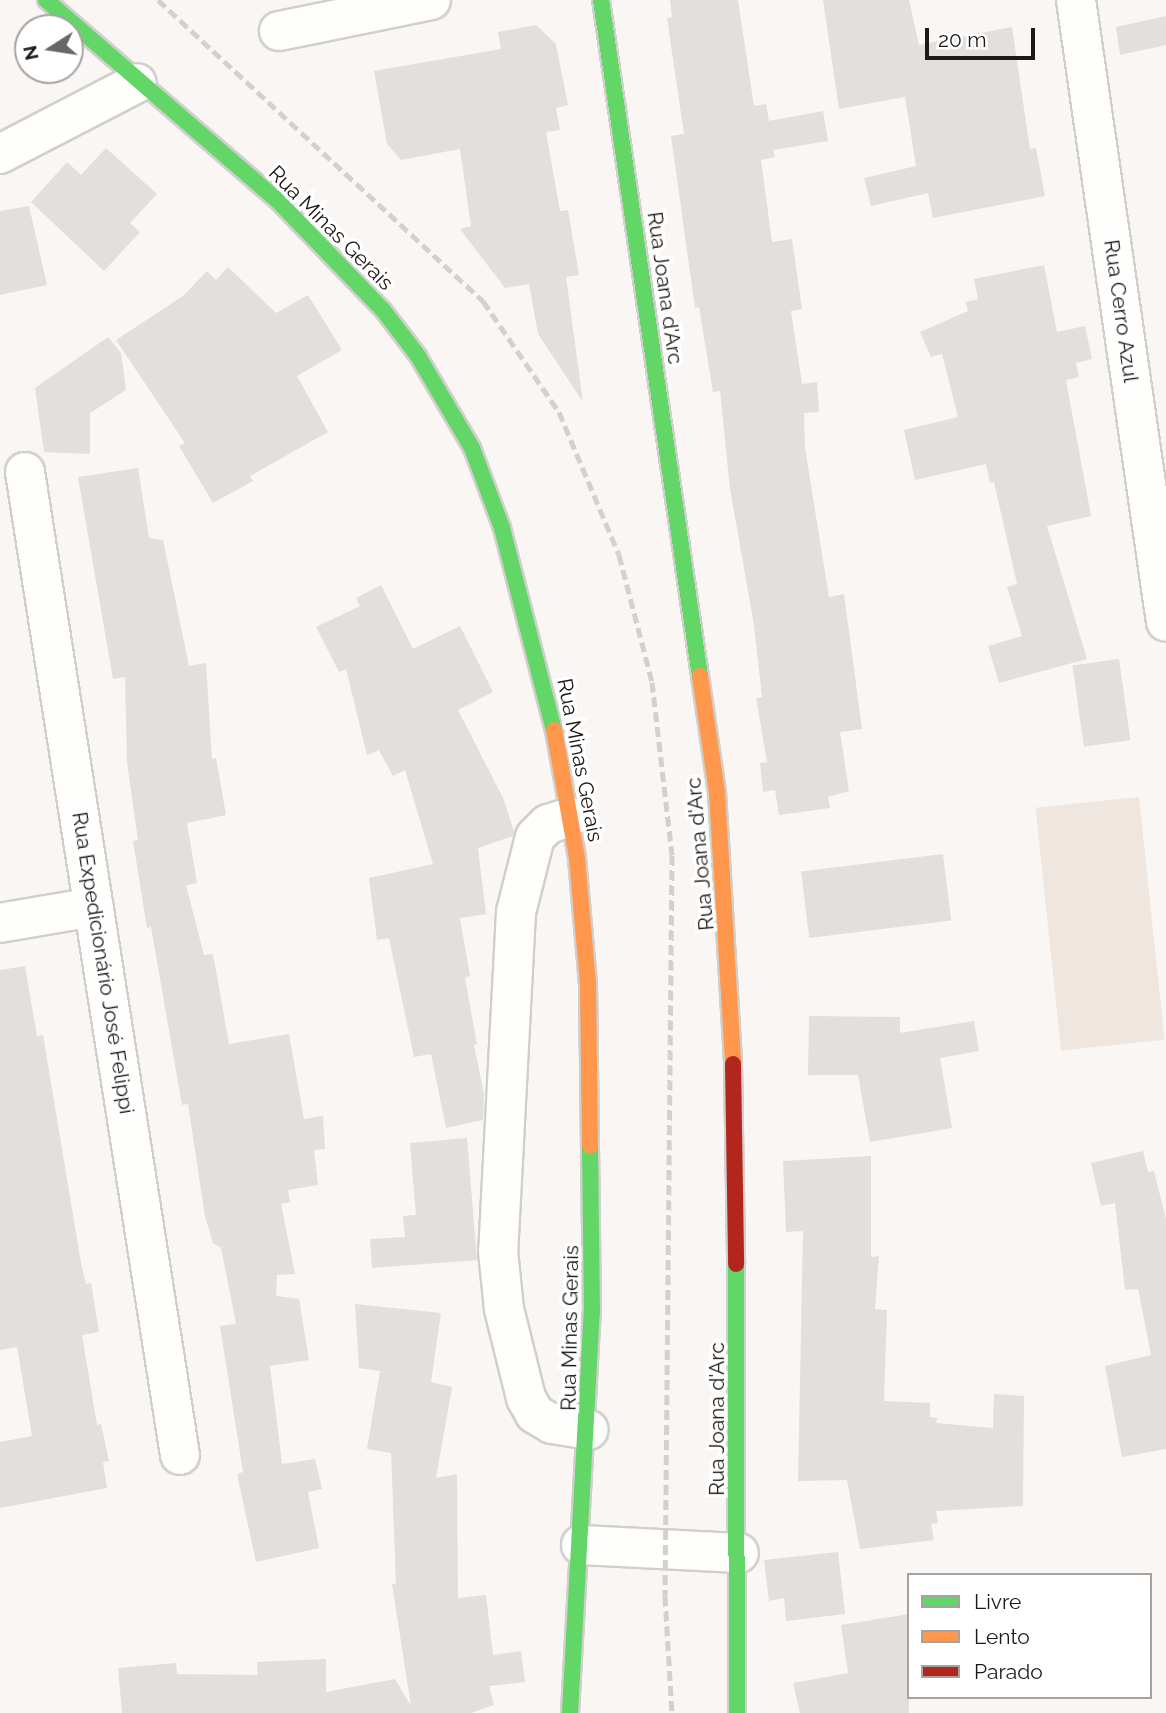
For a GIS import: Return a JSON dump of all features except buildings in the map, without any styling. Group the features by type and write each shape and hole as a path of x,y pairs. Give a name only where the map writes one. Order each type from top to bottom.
{"main road":[{"name":"Rua Minas Gerais","path":"46,0 317,239 383,310 445,400 472,448 502,528 536,649 570,817 588,983 592,1298 589,1430 570,1713"},
{"name":"Rua Joana d'Arc","path":"601,0 718,792 733,1040 739,1553 737,1713"}],"street":[{"path":"279,31 431,0"},
{"name":"Rua Cerro Azul","path":"1076,0 1166,622"},
{"path":"0,154 137,83"},
{"name":"Rua Expedicionário José Felippi","path":"25,472 180,1455"},
{"path":"570,817 548,824 535,837 516,912 498,1251 504,1309 526,1398 535,1414 552,1424 589,1430"},
{"path":"0,923 94,907"},
{"path":"581,1545 739,1553"}],"shaded area":[{"path":"1139,797 1165,1040 1061,1051 1036,808"}],"railway":[{"path":"158,0 483,301 559,412 619,555 652,682 672,855 665,1596 672,1713"}],"traffic: fast":[{"path":"46,0 277,200 383,310 418,356 472,448 502,528 554,730"},
{"path":"601,0 700,676"},
{"path":"570,1713 592,1312 590,1146"},
{"path":"736,1264 737,1713"}],"traffic: slow":[{"path":"700,676 717,792 733,1064"},
{"path":"554,730 577,858 588,983 590,1146"}],"traffic: jam":[{"path":"733,1064 736,1264"}]}
